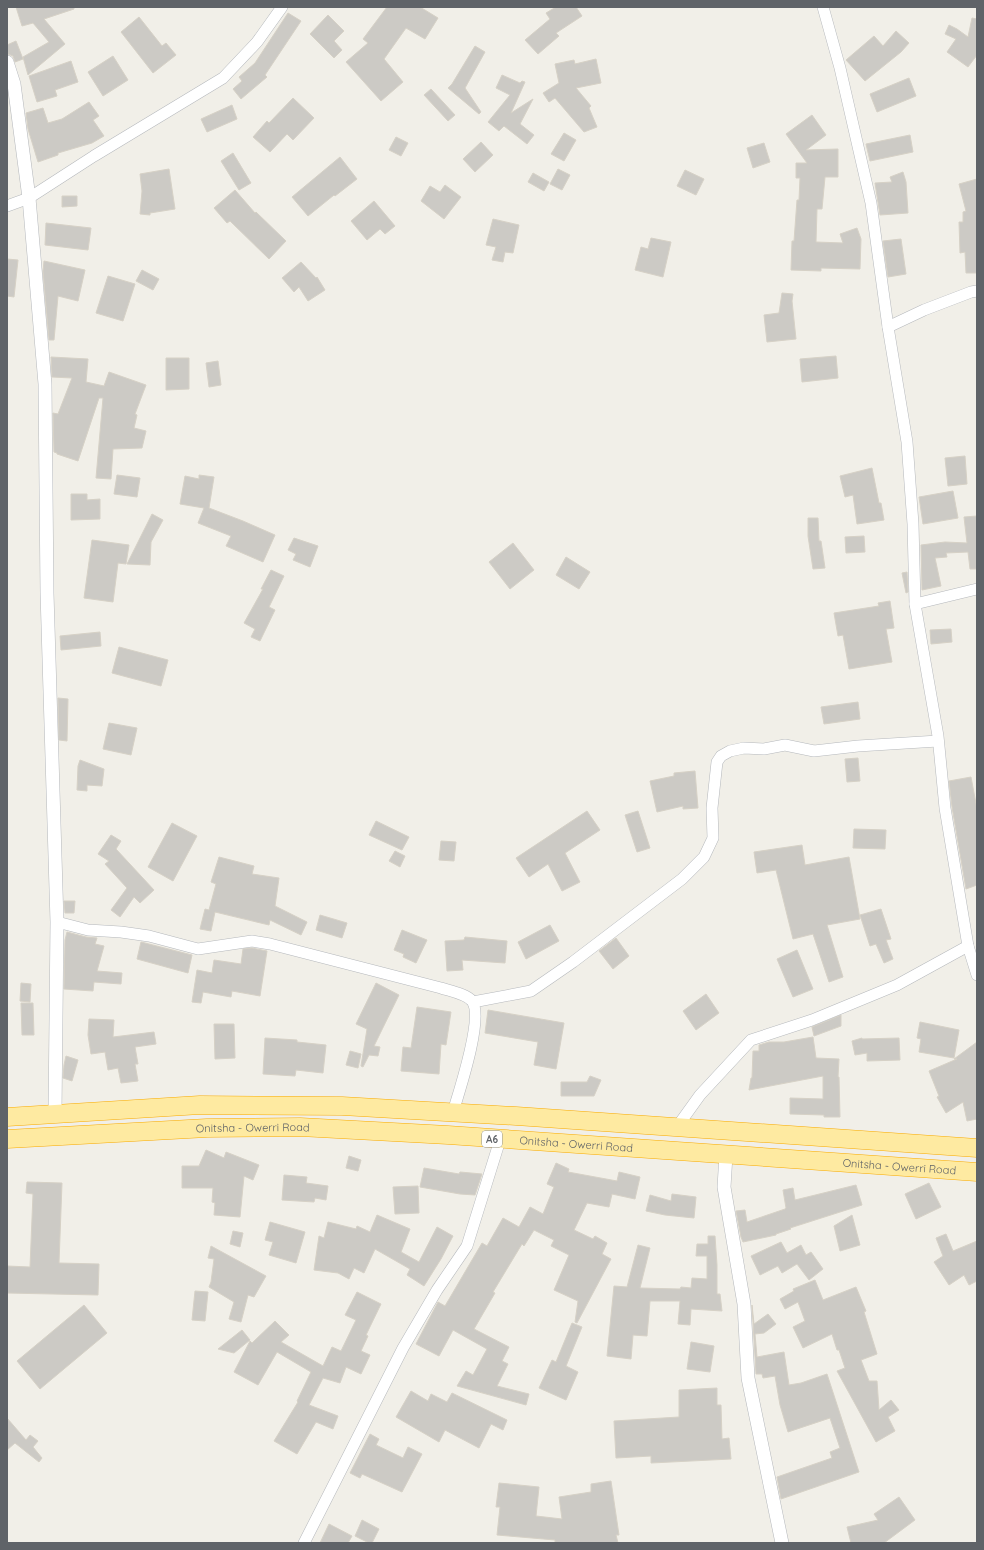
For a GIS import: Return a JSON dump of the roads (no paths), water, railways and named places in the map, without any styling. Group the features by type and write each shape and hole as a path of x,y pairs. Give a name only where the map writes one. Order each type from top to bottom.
{"highway":[{"name":"Onitsha - Owerri Road","path":"7,1117 200,1105 342,1106 453,1112 977,1148"},
{"name":"Onitsha - Owerri Road","path":"7,1139 207,1128 300,1127 448,1135 500,1140 977,1172"}],"street":[{"path":"7,206 29,198 94,156 224,78 257,42 282,7"},
{"path":"823,7 840,68 871,203 888,327 907,442 913,524 915,604 938,741 945,808 968,946 976,971"},
{"path":"7,62 14,84 29,198 45,384 47,593 57,922 55,1114"},
{"path":"888,327 924,310 971,292 977,292"},
{"path":"915,604 977,589"},
{"path":"473,1002 531,991 573,962 682,879 704,857 713,838 712,808 717,762 721,756 730,751 744,748 764,749 785,745 814,751 858,746 938,741"},
{"path":"57,922 88,930 121,932 149,936 198,949 252,941 270,944 441,988 468,997 473,1002 475,1032 453,1112"},
{"path":"677,1127 700,1095 751,1040 812,1020 897,985 968,946"},
{"path":"304,1543 404,1348 437,1290 467,1246 500,1140"},
{"path":"726,1155 724,1187 744,1304 748,1378 782,1543"}]}
